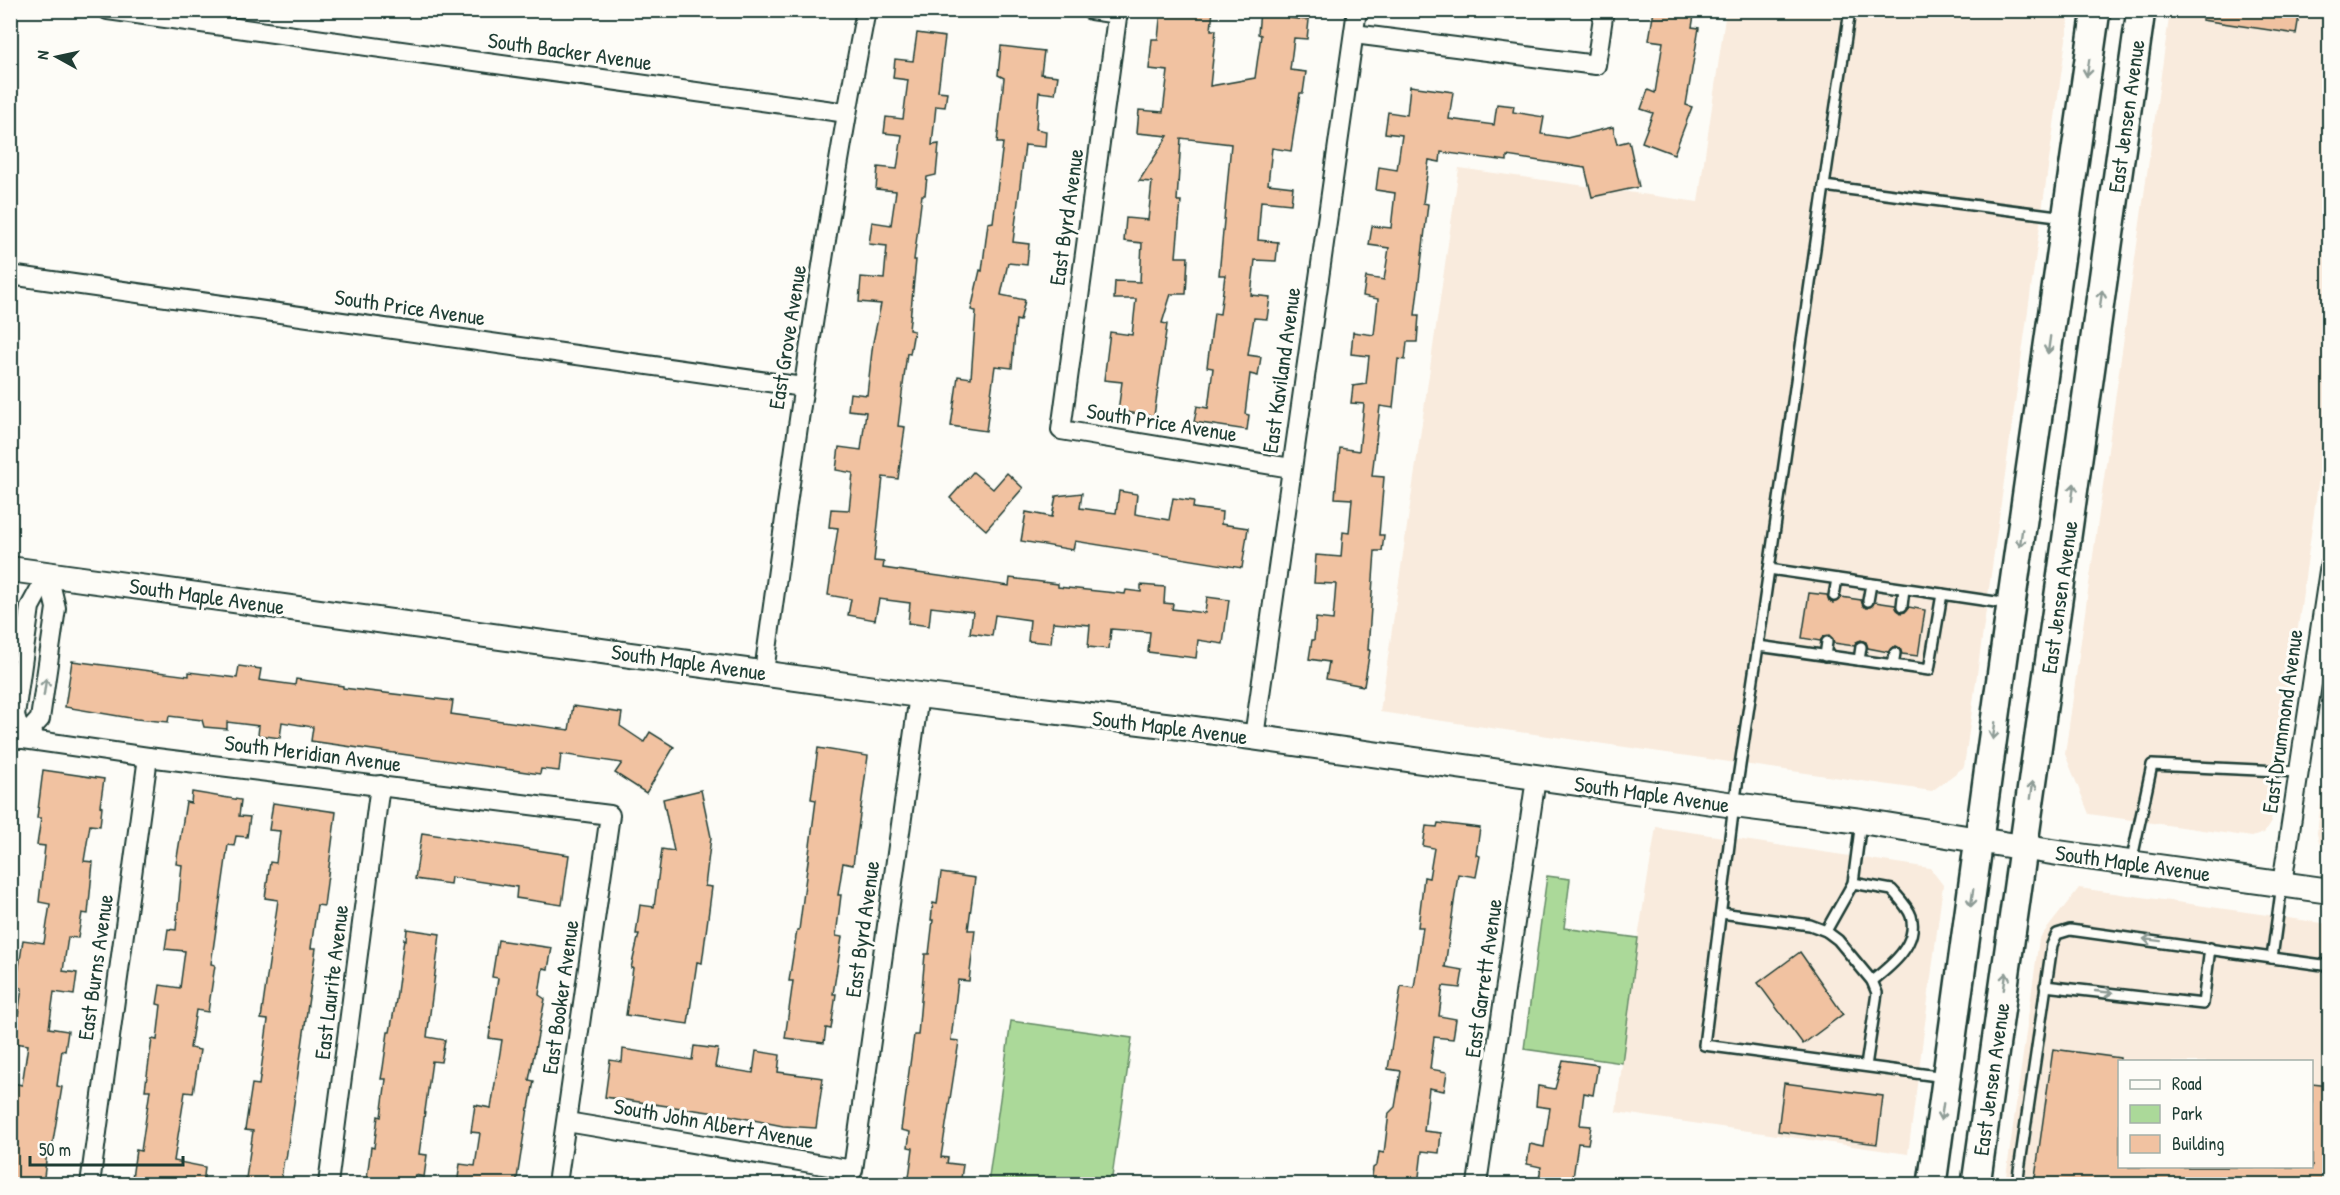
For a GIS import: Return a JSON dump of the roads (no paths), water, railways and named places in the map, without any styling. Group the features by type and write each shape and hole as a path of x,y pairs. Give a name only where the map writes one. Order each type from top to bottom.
{"main road":[{"name":"East Jensen Avenue","path":"1932,1185 2011,604 2096,10"},
{"name":"East Jensen Avenue","path":"1976,1185 2141,10"},
{"name":"South Maple Avenue","path":"10,569 919,695 1254,737 1536,778 1862,820 2024,848 2330,891"}],"street":[{"name":"South Backer Avenue","path":"108,10 847,114"},
{"name":"East Grove Avenue","path":"764,672 803,387 866,10"},
{"path":"1091,10 1118,12"},
{"name":"East Kaviland Avenue","path":"1254,737 1357,10"},
{"path":"1354,34 1596,65 1604,10"},
{"name":"East Byrd Avenue","path":"1062,430 1118,12"},
{"name":"South Price Avenue","path":"10,275 803,387"},
{"name":"South Price Avenue","path":"1062,430 1291,468"},
{"name":"East Drummond Avenue","path":"2282,884 2330,564"},
{"path":"16,738 40,719 56,608 48,574"},
{"path":"16,738 15,715 30,607 48,574"},
{"name":"East Byrd Avenue","path":"853,1170 919,695"},
{"name":"South Meridian Avenue","path":"16,738 148,757 610,815"},
{"name":"East Burns Avenue","path":"90,1185 148,757"},
{"name":"East Garrett Avenue","path":"1478,1185 1536,778"},
{"name":"East Laurite Avenue","path":"328,1185 380,785"},
{"name":"East Booker Avenue","path":"557,1185 610,815"},
{"name":"South John Albert Avenue","path":"567,1122 853,1170"}],"lane":[{"path":"1850,10 1734,805 1704,1045 1947,1078"},
{"path":"1824,186 2067,218"},
{"path":"1769,569 2011,604"},
{"path":"1834,596 1836,579"},
{"path":"1868,602 1871,584"},
{"path":"1902,606 1904,589"},
{"path":"1758,646 1929,670 1942,594"},
{"path":"1825,656 1827,642"},
{"path":"1859,660 1862,647"},
{"path":"1893,665 1895,653"},
{"path":"2131,863 2152,765 2299,772"},
{"path":"1826,931 1853,883 1862,820"},
{"path":"1853,883 1892,890 1911,914 1911,934 1905,948 1893,964 1872,981"},
{"path":"2272,958 2282,884"},
{"path":"1721,913 1810,925 1826,931 1838,940 1872,981 1877,993 1866,1066"},
{"path":"2017,1185 2045,986 2056,934 2070,930 2330,966"},
{"path":"2045,986 2203,1004 2210,948"}]}
